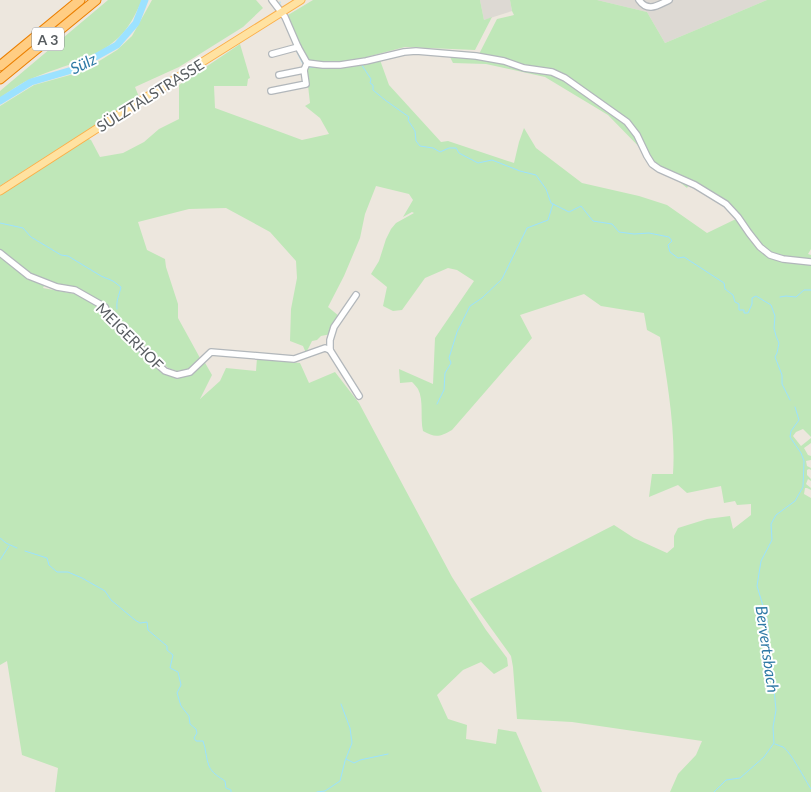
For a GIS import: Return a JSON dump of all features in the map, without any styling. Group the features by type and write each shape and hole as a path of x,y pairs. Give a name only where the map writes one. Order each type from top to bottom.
{"highway":[{"name":"A 3","path":"0,66 80,0"},
{"name":"A 3","path":"0,79 96,0"}],"main road":[{"name":"SÜLZTALSTRASSE","path":"0,191 301,0"}],"street":[{"path":"272,0 282,12 307,63"},
{"path":"640,0 646,7 650,8 669,0"},
{"path":"272,54 298,47"},
{"path":"307,63 340,65 416,51 476,56 504,61 524,68 552,72 564,78 628,122 652,164 696,185 726,204 760,247 770,255 783,260 811,262"},
{"path":"271,91 306,84 304,70 307,63"},
{"path":"279,75 304,70"},
{"name":"MEIGERHOF","path":"0,253 29,276 57,287 75,290 105,307 115,325 136,342 153,361 172,374 178,375 190,372 211,352 294,359 325,348 330,350"},
{"path":"356,296 334,327 330,340 330,350 359,396"}],"shaded area":[{"path":"480,0 510,0 512,11 484,20"},
{"path":"597,0 767,0 665,43 647,12"}],"green space":[{"path":"108,0 142,0 129,26 114,42 81,60 29,80 0,98 0,91"},
{"path":"152,0 256,0 263,8 243,27 179,67 135,87 139,97 0,186 0,106 34,85 70,75 96,63 117,50 132,36"},
{"path":"313,0 480,0 484,20 492,17 475,50 405,47 364,59 324,64 307,60 303,55 288,15"},
{"path":"510,0 597,0 647,12 665,43 767,0 811,0 811,249 808,254 811,255 811,437 803,429 796,432 793,436 801,446 811,438 811,443 804,448 808,455 811,456 811,460 806,461 807,466 811,468 811,470 807,470 807,475 811,481 808,479 806,484 811,490 805,488 804,494 811,498 811,792 670,792 678,774 696,755 702,741 572,722 517,719 511,656 470,599 614,525 634,538 667,553 674,547 674,536 678,528 707,519 730,516 733,529 751,515 751,504 737,505 735,501 724,503 721,486 687,493 678,485 649,497 652,474 673,474 672,423 660,337 647,330 644,313 601,306 584,294 520,315 532,338 452,430 438,436 423,431 420,393 412,382 400,383 399,369 433,384 435,338 474,281 457,270 448,268 425,278 402,310 393,311 383,306 387,287 371,274 379,261 391,229 396,223 414,213 412,212 403,217 413,200 409,194 376,186 365,214 360,238 328,307 339,316 331,334 321,336 317,340 312,341 306,353 303,346 290,341 291,309 297,278 296,261 270,232 226,208 189,209 138,222 147,250 165,259 178,304 178,318 200,358 189,369 177,371 168,368 118,323 108,309 82,290 61,286 47,280 43,288 80,295 102,310 112,325 164,373 177,377 204,361 212,375 200,399 220,381 226,368 256,371 257,358 300,363 309,383 335,372 359,403 452,577 486,630 507,658 508,666 494,674 481,662 463,670 437,695 448,719 467,725 466,739 496,744 498,729 516,732 542,792 55,792 58,768 22,755 7,661 0,665 0,195 86,138 91,140 100,157 123,153 144,142 159,129 179,119 179,85 240,44 250,78 248,79 247,86 214,86 215,108 302,140 329,134 320,118 305,106 310,103 306,68 308,65 380,60 389,85 441,142 448,141 514,163 524,128 536,148 582,183 639,196 667,205 707,233 738,218 717,194 691,181 687,188 648,156 608,115 545,77 486,64 453,63 449,55 478,56 497,19 514,15"}],"waterway":[{"name":"Sülz","path":"0,101 31,82 72,70 117,45 136,23 145,0"},
{"name":"Bervertsbach","path":"283,20 286,25"},
{"name":"Bervertsbach","path":"297,52 303,64"},
{"name":"Bervertsbach","path":"361,64 371,79 370,83 373,85 373,90 409,117 408,120 415,131 416,141 420,146 433,148 440,152 449,148 456,148 459,153 478,163 492,160 536,175 546,189 551,203 569,212 581,206 593,221 612,224 619,232 649,233 669,237 672,241 668,245 670,252 678,258 684,257 724,283 725,289 733,295 735,302 739,304 739,310 744,310 744,313 748,313 752,304 752,298 756,296 771,305 775,316 774,328 779,343 775,357 782,375 782,384 790,400"},
{"name":"Bervertsbach","path":"308,67 332,68"},
{"path":"437,404 444,390 445,373 451,363 449,358 457,332 470,306 482,298 502,279 527,228 548,220 553,204"},
{"path":"0,223 23,228 31,237 61,255 68,256 113,281 121,287 117,300 117,309"},
{"path":"780,297 796,297 804,290 811,290"},
{"name":"Bervertsbach","path":"714,792 726,780 740,778 764,757 774,743 773,727 776,710 767,619 757,586 761,561 772,540 771,524 776,515 795,501 803,487 804,461 790,437 791,431 799,420 795,407"},
{"path":"0,538 17,548"},
{"path":"0,560 9,546"},
{"path":"25,551 47,558 49,565 57,572 68,572 105,591 111,600 135,620 140,623 147,622 148,630 167,646 167,650 173,655 170,668 178,672 181,685 177,693 181,706 189,716 190,724 196,729 197,733 194,738 196,741 203,741 210,768 225,781 226,788 231,790 231,792"},
{"path":"317,792 325,791 340,781 352,743 350,728 341,704"},
{"path":"775,744 783,747 790,754 811,789"},
{"path":"346,759 354,763 388,754"}]}
